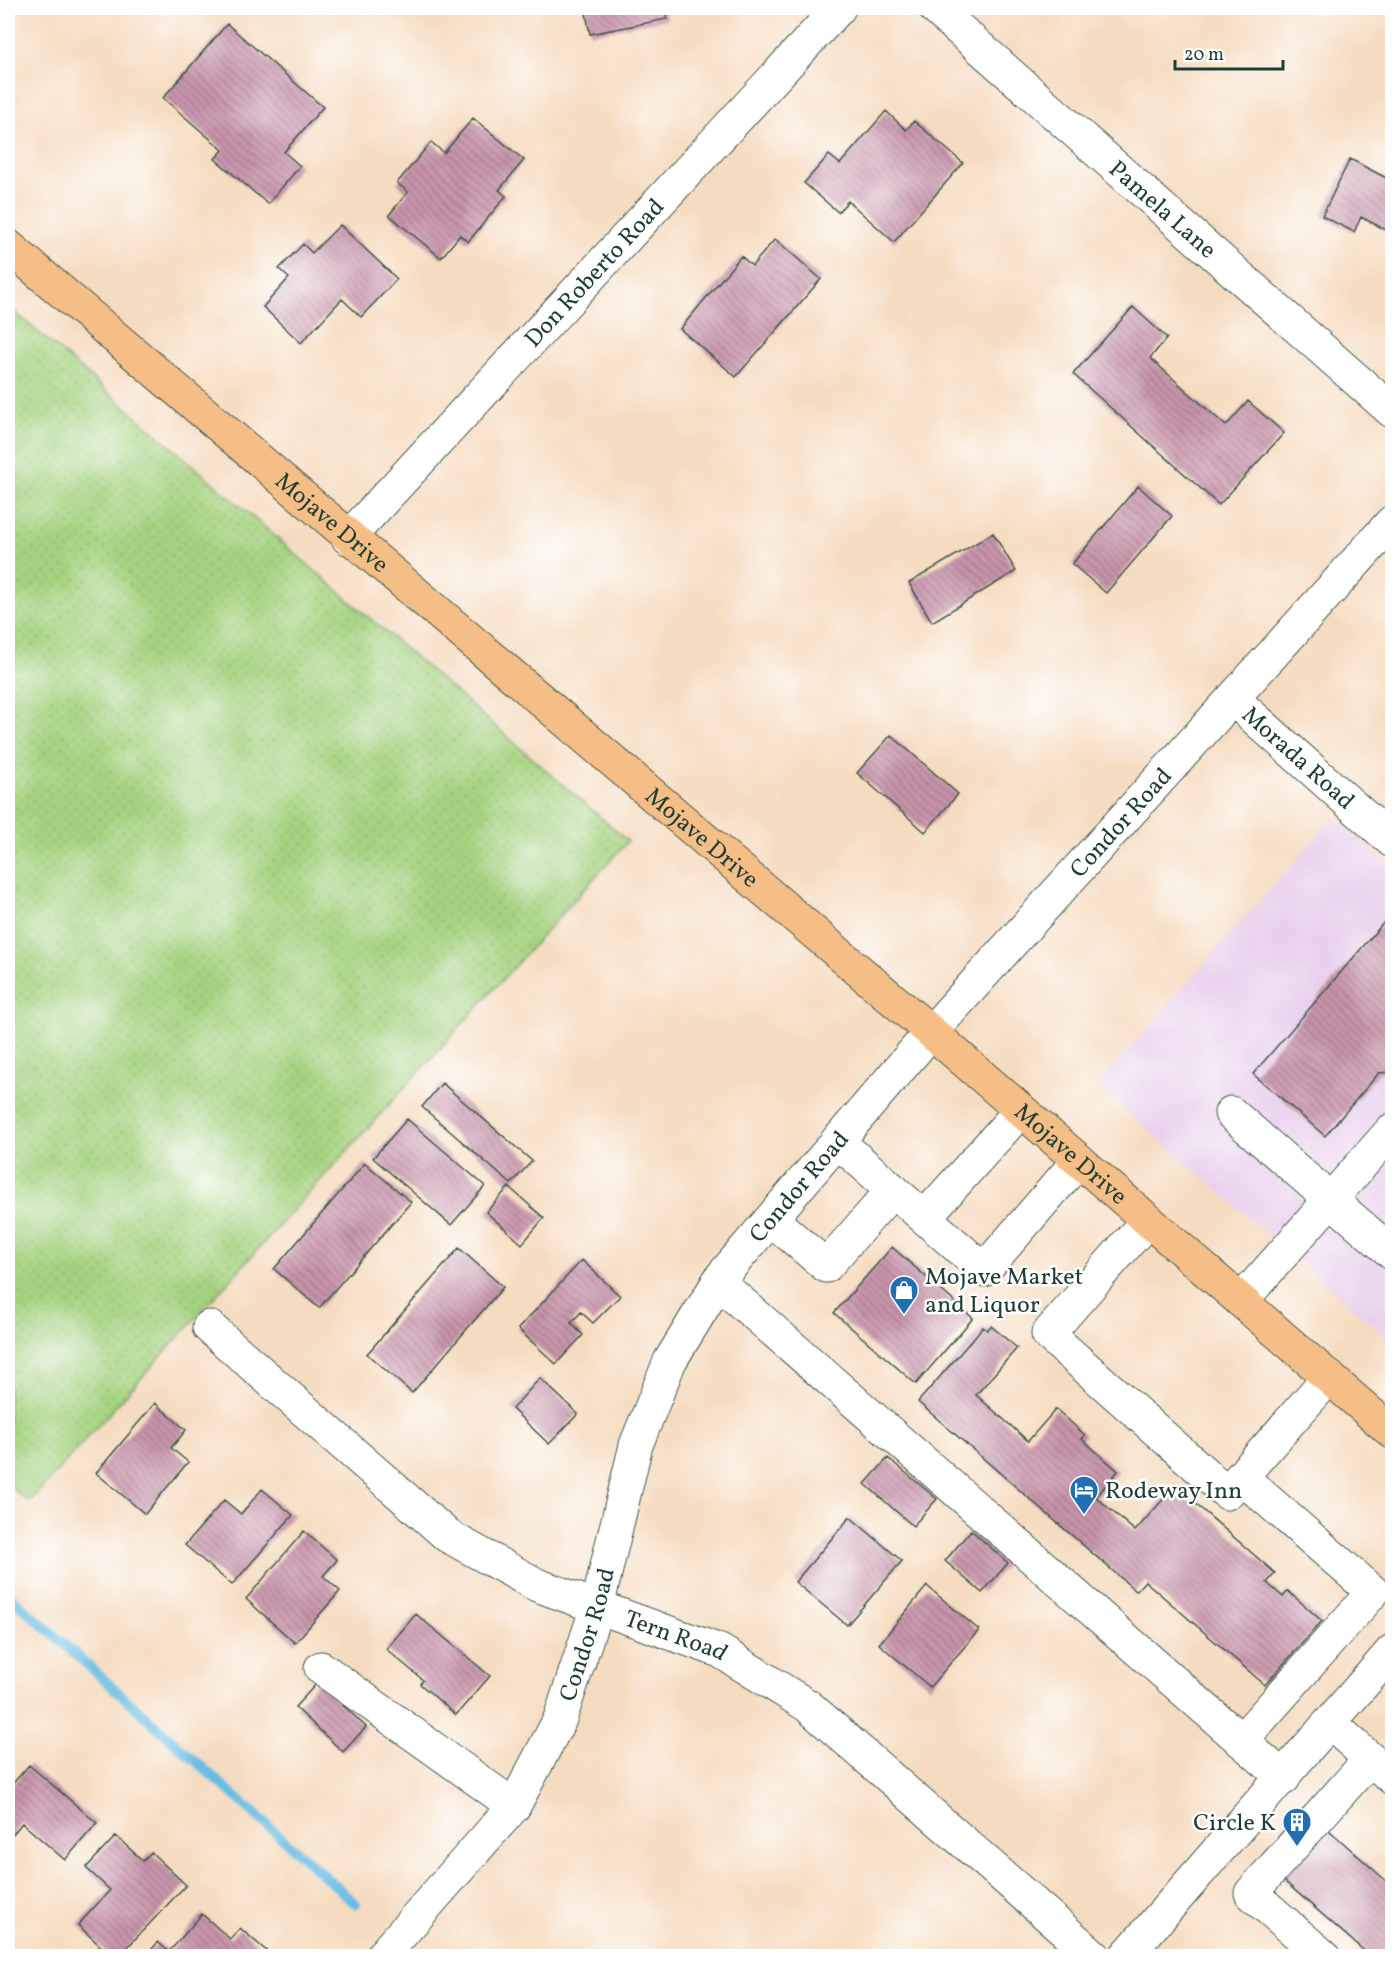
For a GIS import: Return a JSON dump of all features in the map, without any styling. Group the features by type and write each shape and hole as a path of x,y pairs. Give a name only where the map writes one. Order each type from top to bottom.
{"main road":[{"name":"Mojave Drive","path":"8,246 348,538 931,1032 1329,1377 1389,1421"}],"street":[{"name":"Don Roberto Road","path":"348,538 839,8"},
{"name":"Pamela Lane","path":"935,8 1392,411"},
{"name":"Condor Road","path":"382,1956 514,1806 560,1719 597,1607 636,1445 670,1362 718,1282 931,1032 1392,522"},
{"name":"Morada Road","path":"1233,699 1392,841"},
{"path":"925,1218 1021,1110"},
{"path":"1231,1113 1332,1198 1392,1253"},
{"path":"1241,1301 1392,1130"},
{"path":"837,1141 984,1270 1079,1160"},
{"path":"771,1219 826,1266 893,1190"},
{"path":"1148,1220 1048,1334 1227,1493 1329,1377"},
{"path":"718,1282 1284,1778"},
{"name":"Tern Road","path":"209,1327 448,1536 537,1585 720,1651 808,1706 1094,1956"},
{"path":"1241,1477 1373,1592 1241,1741"},
{"path":"1126,1956 1284,1778 1392,1651"},
{"path":"321,1668 514,1806"},
{"path":"1323,1956 1251,1893 1381,1769 1331,1724"}],"shaded area":[{"path":"1335,816 1392,867 1392,1342 1097,1085"}],"green space":[{"path":"8,306 628,841 29,1502 8,1485"}],"building":[{"path":"585,8 665,8 667,19 590,34"},
{"path":"227,24 323,107 284,152 300,166 268,204 215,159 223,150 163,98"},
{"path":"886,111 906,130 914,121 963,163 894,242 848,201 838,212 804,183 829,155 840,164"},
{"path":"473,118 524,160 499,190 506,196 468,242 460,235 441,258 389,215 408,192 397,183 431,142 444,153"},
{"path":"1350,159 1392,181 1392,233 1361,217 1354,232 1322,216"},
{"path":"340,225 397,279 361,317 342,299 301,343 263,307 289,278 279,269 303,244 312,253"},
{"path":"775,239 821,279 736,377 680,329 741,256 752,266"},
{"path":"1133,307 1167,338 1150,358 1226,426 1248,401 1284,433 1219,505 1073,374"},
{"path":"1138,486 1172,516 1106,593 1072,564"},
{"path":"993,533 1016,571 932,622 909,583"},
{"path":"891,735 958,794 925,832 857,773"},
{"path":"1385,921 1392,928 1392,1072 1379,1073 1325,1136 1253,1074"},
{"path":"442,1083 532,1161 511,1184 422,1107"},
{"path":"407,1119 485,1186 451,1225 373,1158"},
{"path":"365,1163 411,1202 319,1308 274,1269"},
{"path":"509,1187 544,1218 522,1244 486,1212"},
{"name":"Mojave Market and Liquor","path":"892,1247 973,1318 916,1384 834,1313"},
{"path":"459,1248 503,1287 412,1393 367,1354"},
{"path":"582,1260 620,1296 593,1323 581,1312 571,1323 583,1335 556,1364 518,1329"},
{"name":"Rodeway Inn","path":"991,1326 1017,1348 976,1395 1028,1441 1056,1409 1085,1435 1082,1439 1118,1471 1096,1497 1135,1531 1175,1486 1275,1573 1267,1583 1283,1597 1288,1591 1322,1621 1265,1685 1145,1581 1136,1591 918,1402 983,1327 987,1330"},
{"path":"540,1378 578,1414 549,1444 512,1409"},
{"path":"155,1403 186,1430 171,1448 188,1462 145,1514 96,1473"},
{"path":"888,1458 937,1499 913,1526 865,1484"},
{"path":"262,1489 293,1515 232,1585 185,1545 224,1500 241,1514"},
{"path":"850,1517 902,1561 847,1625 795,1582"},
{"path":"971,1530 1008,1563 982,1593 945,1561"},
{"path":"304,1531 337,1560 323,1576 340,1591 295,1643 246,1599"},
{"path":"927,1586 979,1630 930,1687 879,1644"},
{"path":"416,1614 490,1676 456,1715 420,1684 423,1680 386,1649"},
{"path":"318,1682 366,1727 343,1752 295,1707"},
{"path":"29,1765 97,1823 65,1860 22,1823 8,1840 8,1789"},
{"name":"Circle K","path":"1304,1808 1392,1886 1392,1956 1370,1956 1259,1859"},
{"path":"116,1836 143,1861 151,1852 186,1885 119,1956 111,1956 78,1925 110,1890 86,1868"},
{"path":"202,1914 230,1939 240,1928 270,1954 268,1956 146,1956 158,1942 169,1952"}],"waterway":[{"path":"8,1594 356,1904"}],"place":[{"name":"Mojave Market and Liquor","path":"904,1316"},
{"name":"Rodeway Inn","path":"1084,1516"},
{"name":"Circle K","path":"1297,1848"}]}
